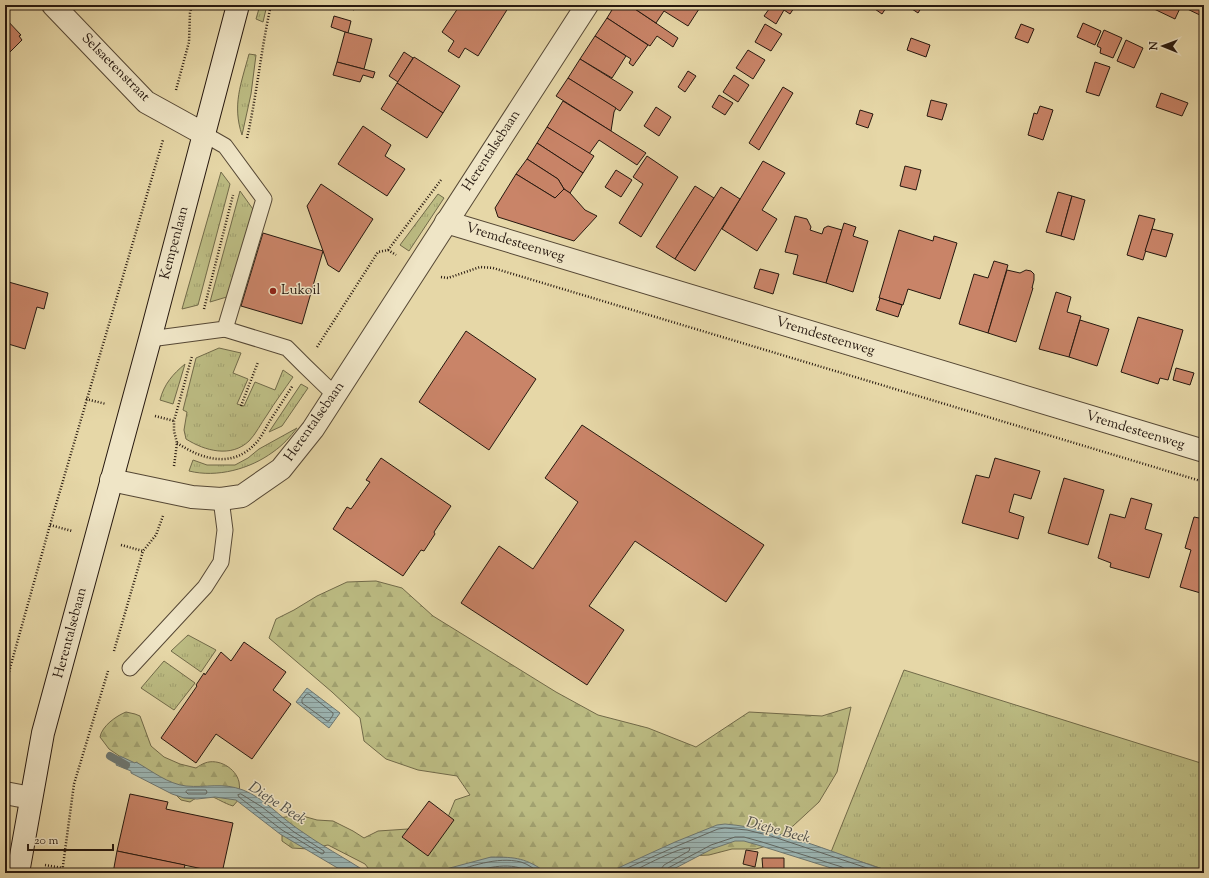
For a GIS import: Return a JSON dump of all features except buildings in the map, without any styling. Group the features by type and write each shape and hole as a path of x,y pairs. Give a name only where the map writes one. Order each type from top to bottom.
{"street":[{"name":"Selsaetenstraat","path":"53,5 146,102 204,134"},
{"name":"Kempenlaan","path":"111,480 150,339 238,5"},
{"name":"Herentalsebaan","path":"18,873 43,733 111,480 192,497 221,499 242,496 281,469 314,429 416,268 587,5"},
{"name":"Vremdesteenweg","path":"446,222 1204,451"},
{"path":"5,793 31,798"}],"lane":[{"path":"204,134 225,146 264,199 225,329"},
{"path":"150,339 225,329 266,341 287,348 335,395"},
{"path":"130,668 205,587 221,562 225,530 221,499"}],"path":[{"path":"5,686 50,525 170,115 189,42 190,13 192,5"},
{"path":"177,444 174,421 198,333 255,105 261,56 271,5"},
{"path":"388,250 416,268 437,277 448,278 480,267 493,268 1204,482"},
{"path":"241,406 266,341"},
{"path":"112,656 143,551 156,535 171,492"},
{"path":"62,873 74,784 110,664"}],"green space":[{"path":"260,5 267,5 263,22 256,19"},
{"path":"249,54 256,55 251,94 242,135 239,124 238,104"},
{"path":"221,172 230,184 198,305 182,309"},
{"path":"240,191 255,212 230,296 210,302"},
{"path":"438,194 444,198 409,251 400,245"},
{"path":"219,348 241,353 233,373 248,379 237,404 244,406 255,382 275,390 283,370 293,377 252,438 234,450 226,451 218,451 201,447 193,443 186,439 184,430 187,412 183,410 196,358"},
{"path":"185,364 173,404 160,400 164,389 170,380"},
{"path":"301,384 308,388 282,426 269,432"},
{"path":"297,428 280,447 264,458 244,467 222,473 200,473 189,471 193,460 207,465 235,465 248,458 259,449"},
{"path":"376,581 402,588 433,616 556,692 598,715 648,728 696,747 749,712 822,716 851,707 837,772 819,802 793,826 776,838 770,845 756,849 732,849 709,855 689,856 654,873 372,873 365,864 328,845 309,849 292,848 282,841 282,830 279,818 299,815 317,820 333,821 364,838 378,831 408,829 417,834 446,822 455,800 470,795 457,776 418,770 386,759 364,741 360,718 269,638 276,619 317,596 347,582"},
{"path":"188,635 216,650 201,672 171,651"},
{"path":"164,661 195,683 174,710 141,688"},
{"path":"904,670 1204,764 1204,873 895,873 831,852"},
{"path":"126,712 140,716 151,746 164,757 180,764 196,768 204,763 210,762 226,765 237,777 239,782 240,798 233,806 226,804 212,796 202,796 190,802 181,800 174,793 109,749 100,737 101,733 110,722"}],"water":[{"path":"307,688 340,713 329,728 296,702"},
{"path":"120,756 135,763 136,762 160,777 179,785 228,786 251,793 306,835 368,873 346,873 280,834 236,800 215,797 197,799 184,798 172,794 131,773 131,771 116,765"},
{"path":"725,824 769,831 790,837 895,873 847,873 744,841 735,841 712,849 666,873 607,873 675,842 717,825"},
{"path":"491,857 507,857 527,861 547,873 431,873"}],"waterway":[{"name":"Diepe Beek","path":"110,756 126,765"}],"place":[{"name":"Lukoil","path":"273,291"}]}
